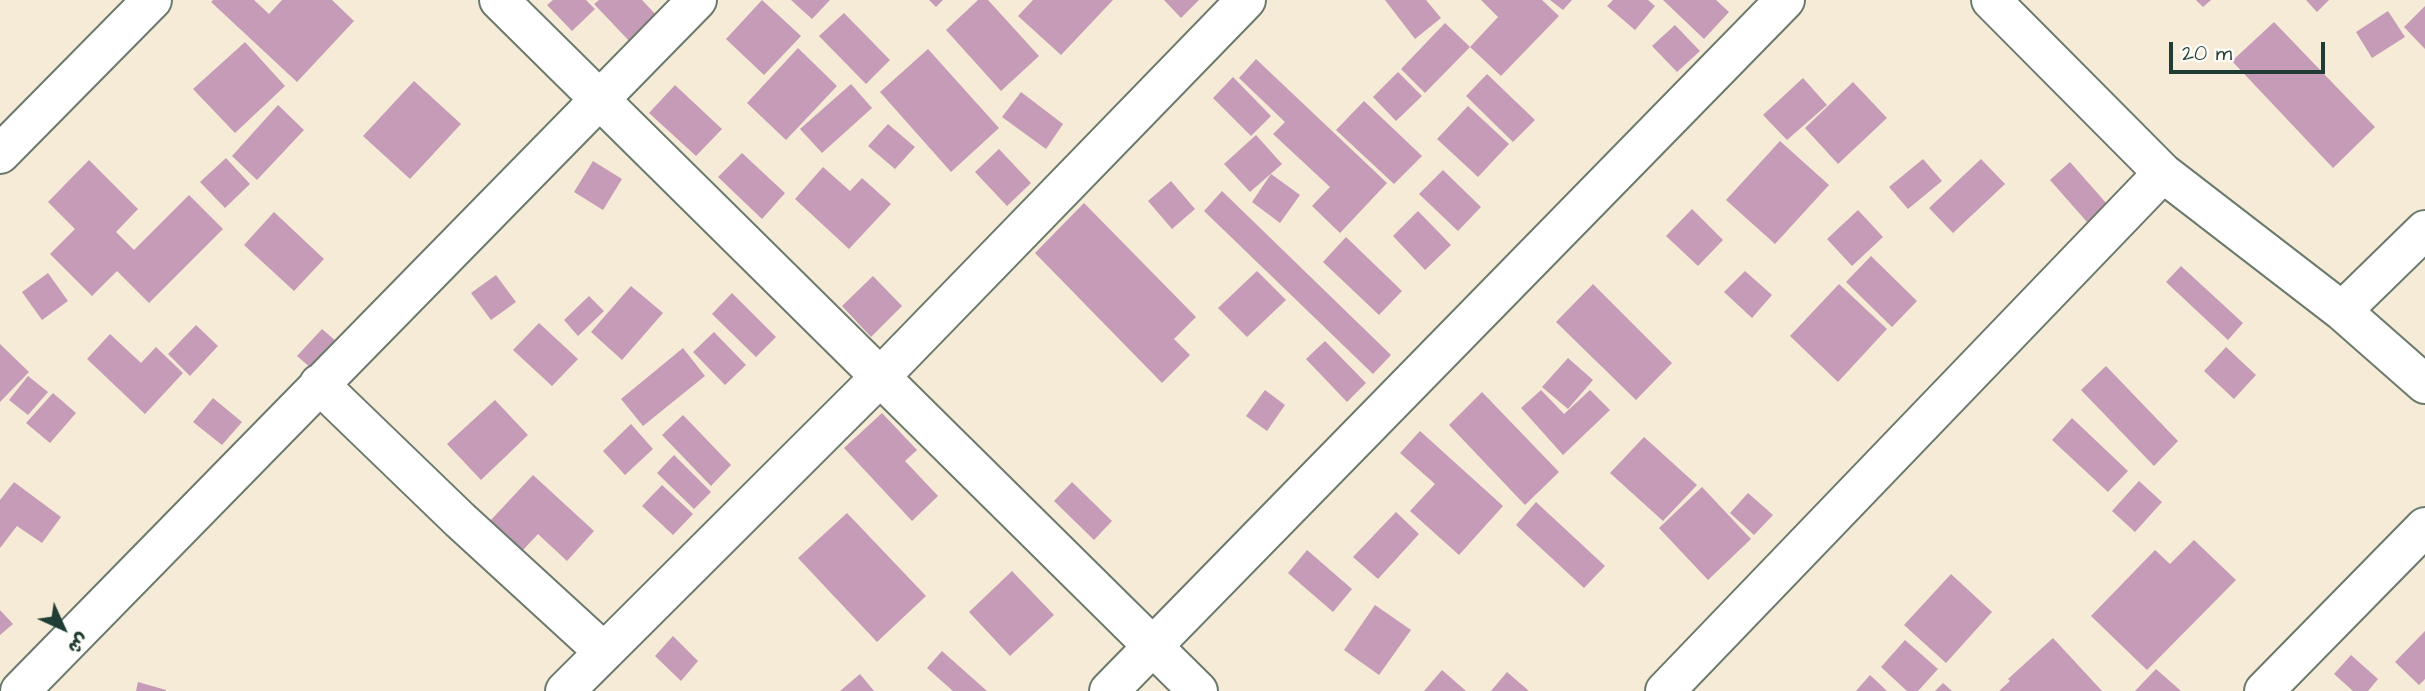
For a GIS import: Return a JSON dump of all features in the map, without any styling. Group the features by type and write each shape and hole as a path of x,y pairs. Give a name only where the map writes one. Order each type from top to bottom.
{"street":[{"path":"0,154 152,0"},
{"path":"499,0 1198,691"},
{"path":"20,691 697,0"},
{"path":"565,691 881,376 1246,0"},
{"path":"1109,691 1785,0"},
{"path":"1991,0 2164,173 2342,311 2425,384"},
{"path":"1665,691 2164,173"},
{"path":"2342,311 2425,230"},
{"path":"319,384 460,520 604,652"},
{"path":"2264,691 2425,527"}],"building":[{"path":"254,0 269,14 282,0 332,0 354,21 297,82 211,2"},
{"path":"553,0 586,0 595,9 572,31 547,5"},
{"path":"599,0 642,0 660,19 633,45 594,4"},
{"path":"762,0 801,36 764,75 726,39"},
{"path":"791,0 830,0 812,19"},
{"path":"929,0 943,0 936,7"},
{"path":"978,0 988,0 1039,56 1001,91 946,30"},
{"path":"1033,0 1113,0 1061,55 1018,16"},
{"path":"1164,0 1199,0 1181,18"},
{"path":"1385,0 1426,0 1441,18 1415,39"},
{"path":"1481,0 1542,0 1559,16 1501,76 1470,47 1498,17"},
{"path":"1550,0 1572,0 1563,10"},
{"path":"1613,0 1648,0 1655,6 1635,30 1607,6"},
{"path":"1663,0 1716,0 1729,12 1704,39"},
{"path":"2196,0 2211,0 2203,7"},
{"path":"2306,0 2329,0 2317,12"},
{"path":"2425,6 2425,49 2404,27"},
{"path":"2388,11 2405,37 2372,58 2356,32"},
{"path":"844,13 890,60 866,84 819,36"},
{"path":"2274,22 2375,127 2333,168 2232,61"},
{"path":"1445,23 1470,47 1425,93 1401,69"},
{"path":"1675,25 1700,51 1677,72 1652,46"},
{"path":"245,42 285,86 235,133 193,89"},
{"path":"798,48 837,86 786,140 747,103"},
{"path":"928,49 999,128 951,172 880,92"},
{"path":"1256,59 1387,183 1340,233 1312,206 1330,187 1273,134 1285,122 1239,78"},
{"path":"1398,72 1422,96 1396,121 1373,97"},
{"path":"1487,74 1535,120 1513,142 1466,96"},
{"path":"1233,77 1271,116 1251,136 1213,98"},
{"path":"1803,78 1827,105 1787,140 1763,115"},
{"path":"414,81 461,124 410,179 363,136"},
{"path":"1853,82 1887,118 1838,164 1805,128"},
{"path":"851,84 872,108 822,153 800,129"},
{"path":"675,85 722,129 696,156 649,113"},
{"path":"1021,92 1063,124 1046,149 1002,117"},
{"path":"1364,101 1422,156 1394,184 1336,130"},
{"path":"278,105 304,130 257,180 232,156"},
{"path":"1468,106 1509,144 1478,177 1437,139"},
{"path":"888,124 915,147 895,169 868,146"},
{"path":"1256,135 1282,164 1250,192 1224,164"},
{"path":"1780,141 1829,185 1775,244 1726,200"},
{"path":"999,149 1031,183 1007,206 975,172"},
{"path":"742,153 785,193 762,219 718,177"},
{"path":"226,158 250,184 225,208 200,182"},
{"path":"1923,159 1942,181 1908,209 1889,187"},
{"path":"1981,159 2005,184 1953,233 1929,208"},
{"path":"89,160 138,209 116,232 134,250 189,195 223,229 149,303 117,271 92,296 50,254 75,229 48,202"},
{"path":"593,161 622,179 603,210 574,192"},
{"path":"2070,162 2107,204 2087,222 2050,180"},
{"path":"823,167 850,191 862,178 891,204 849,249 795,199"},
{"path":"1443,170 1481,207 1458,231 1419,194"},
{"path":"1271,174 1300,195 1280,223 1252,202"},
{"path":"1171,181 1195,209 1172,229 1148,201"},
{"path":"1222,191 1391,355 1373,374 1204,211"},
{"path":"1084,203 1196,317 1174,339 1190,355 1162,383 1035,253"},
{"path":"1692,209 1723,240 1698,266 1666,236"},
{"path":"1858,210 1883,237 1852,266 1827,239"},
{"path":"1418,211 1451,245 1425,270 1393,236"},
{"path":"274,212 324,259 294,291 244,245"},
{"path":"1346,237 1402,291 1379,315 1323,262"},
{"path":"1871,256 1917,301 1892,327 1846,282"},
{"path":"2181,266 2243,323 2228,340 2166,282"},
{"path":"1257,271 1286,300 1247,337 1218,308"},
{"path":"1745,271 1772,295 1752,318 1724,292"},
{"path":"48,273 68,301 42,320 22,292"},
{"path":"496,275 516,302 491,320 471,293"},
{"path":"873,276 902,306 871,337 842,306"},
{"path":"1593,284 1672,363 1636,400 1556,322"},
{"path":"1839,284 1887,329 1838,382 1790,336"},
{"path":"631,286 663,313 622,360 591,332"},
{"path":"732,293 776,337 756,357 712,314"},
{"path":"589,296 604,311 578,336 564,320"},
{"path":"539,323 578,359 552,386 513,350"},
{"path":"196,325 218,346 190,376 168,354"},
{"path":"322,329 344,348 319,375 297,356"},
{"path":"714,332 746,365 725,385 693,352"},
{"path":"110,334 141,363 156,347 183,373 145,414 87,359"},
{"path":"1325,341 1366,383 1347,402 1306,359"},
{"path":"0,344 29,372 0,402"},
{"path":"2226,347 2256,375 2234,399 2204,371"},
{"path":"683,348 705,376 643,426 621,399"},
{"path":"1568,358 1593,380 1568,409 1542,387"},
{"path":"2106,366 2178,441 2154,466 2081,390"},
{"path":"28,376 48,392 28,415 9,400"},
{"path":"1265,390 1285,405 1267,431 1246,416"},
{"path":"1541,390 1564,414 1590,390 1610,410 1563,455 1521,408"},
{"path":"1482,392 1559,472 1525,505 1449,425"},
{"path":"53,393 76,413 50,443 26,423"},
{"path":"213,398 242,422 222,445 193,422"},
{"path":"495,400 528,435 481,480 447,444"},
{"path":"882,413 917,450 905,461 938,496 912,521 844,448"},
{"path":"683,415 731,465 711,486 662,435"},
{"path":"2072,418 2128,471 2108,492 2052,440"},
{"path":"631,424 653,449 625,475 603,451"},
{"path":"1420,431 1503,506 1459,555 1410,511 1435,484 1400,453"},
{"path":"1644,437 1697,485 1663,521 1610,473"},
{"path":"674,455 711,492 694,509 657,473"},
{"path":"533,475 594,531 567,561 538,534 508,566 476,536"},
{"path":"2139,481 2162,502 2135,532 2112,511"},
{"path":"14,482 61,517 42,543 17,526 0,548 0,500"},
{"path":"1072,482 1112,521 1094,540 1054,501"},
{"path":"662,485 693,514 673,535 642,506"},
{"path":"1702,487 1751,539 1708,580 1659,528"},
{"path":"1748,493 1773,515 1754,535 1730,513"},
{"path":"1536,502 1605,566 1584,588 1516,525"},
{"path":"1396,512 1419,534 1378,579 1353,557"},
{"path":"847,513 926,596 877,642 798,558"},
{"path":"2194,540 2236,580 2147,670 2091,616 2155,550 2170,564"},
{"path":"1307,550 1352,589 1333,612 1288,573"},
{"path":"1012,571 1054,615 1010,656 969,612"},
{"path":"1951,574 1992,612 1946,663 1904,625"},
{"path":"1375,605 1411,630 1379,675 1344,650"},
{"path":"0,610 13,624 0,635"},
{"path":"2425,631 2425,679 2419,685 2395,662"},
{"path":"673,636 698,661 681,681 655,656"},
{"path":"2053,638 2102,691 1999,691 2010,681 2008,679"},
{"path":"1905,640 1938,669 1918,691 1907,691 1881,667"},
{"path":"942,651 987,691 953,691 927,668"},
{"path":"2351,655 2378,679 2368,691 2353,691 2334,674"},
{"path":"2156,669 2181,691 2135,691"},
{"path":"1442,670 1466,691 1424,691"},
{"path":"1507,672 1529,691 1491,691"},
{"path":"860,674 874,691 840,691"},
{"path":"1870,675 1887,691 1856,691"},
{"path":"138,682 166,690 166,691 136,691"},
{"path":"1943,683 1952,691 1935,691"}]}
